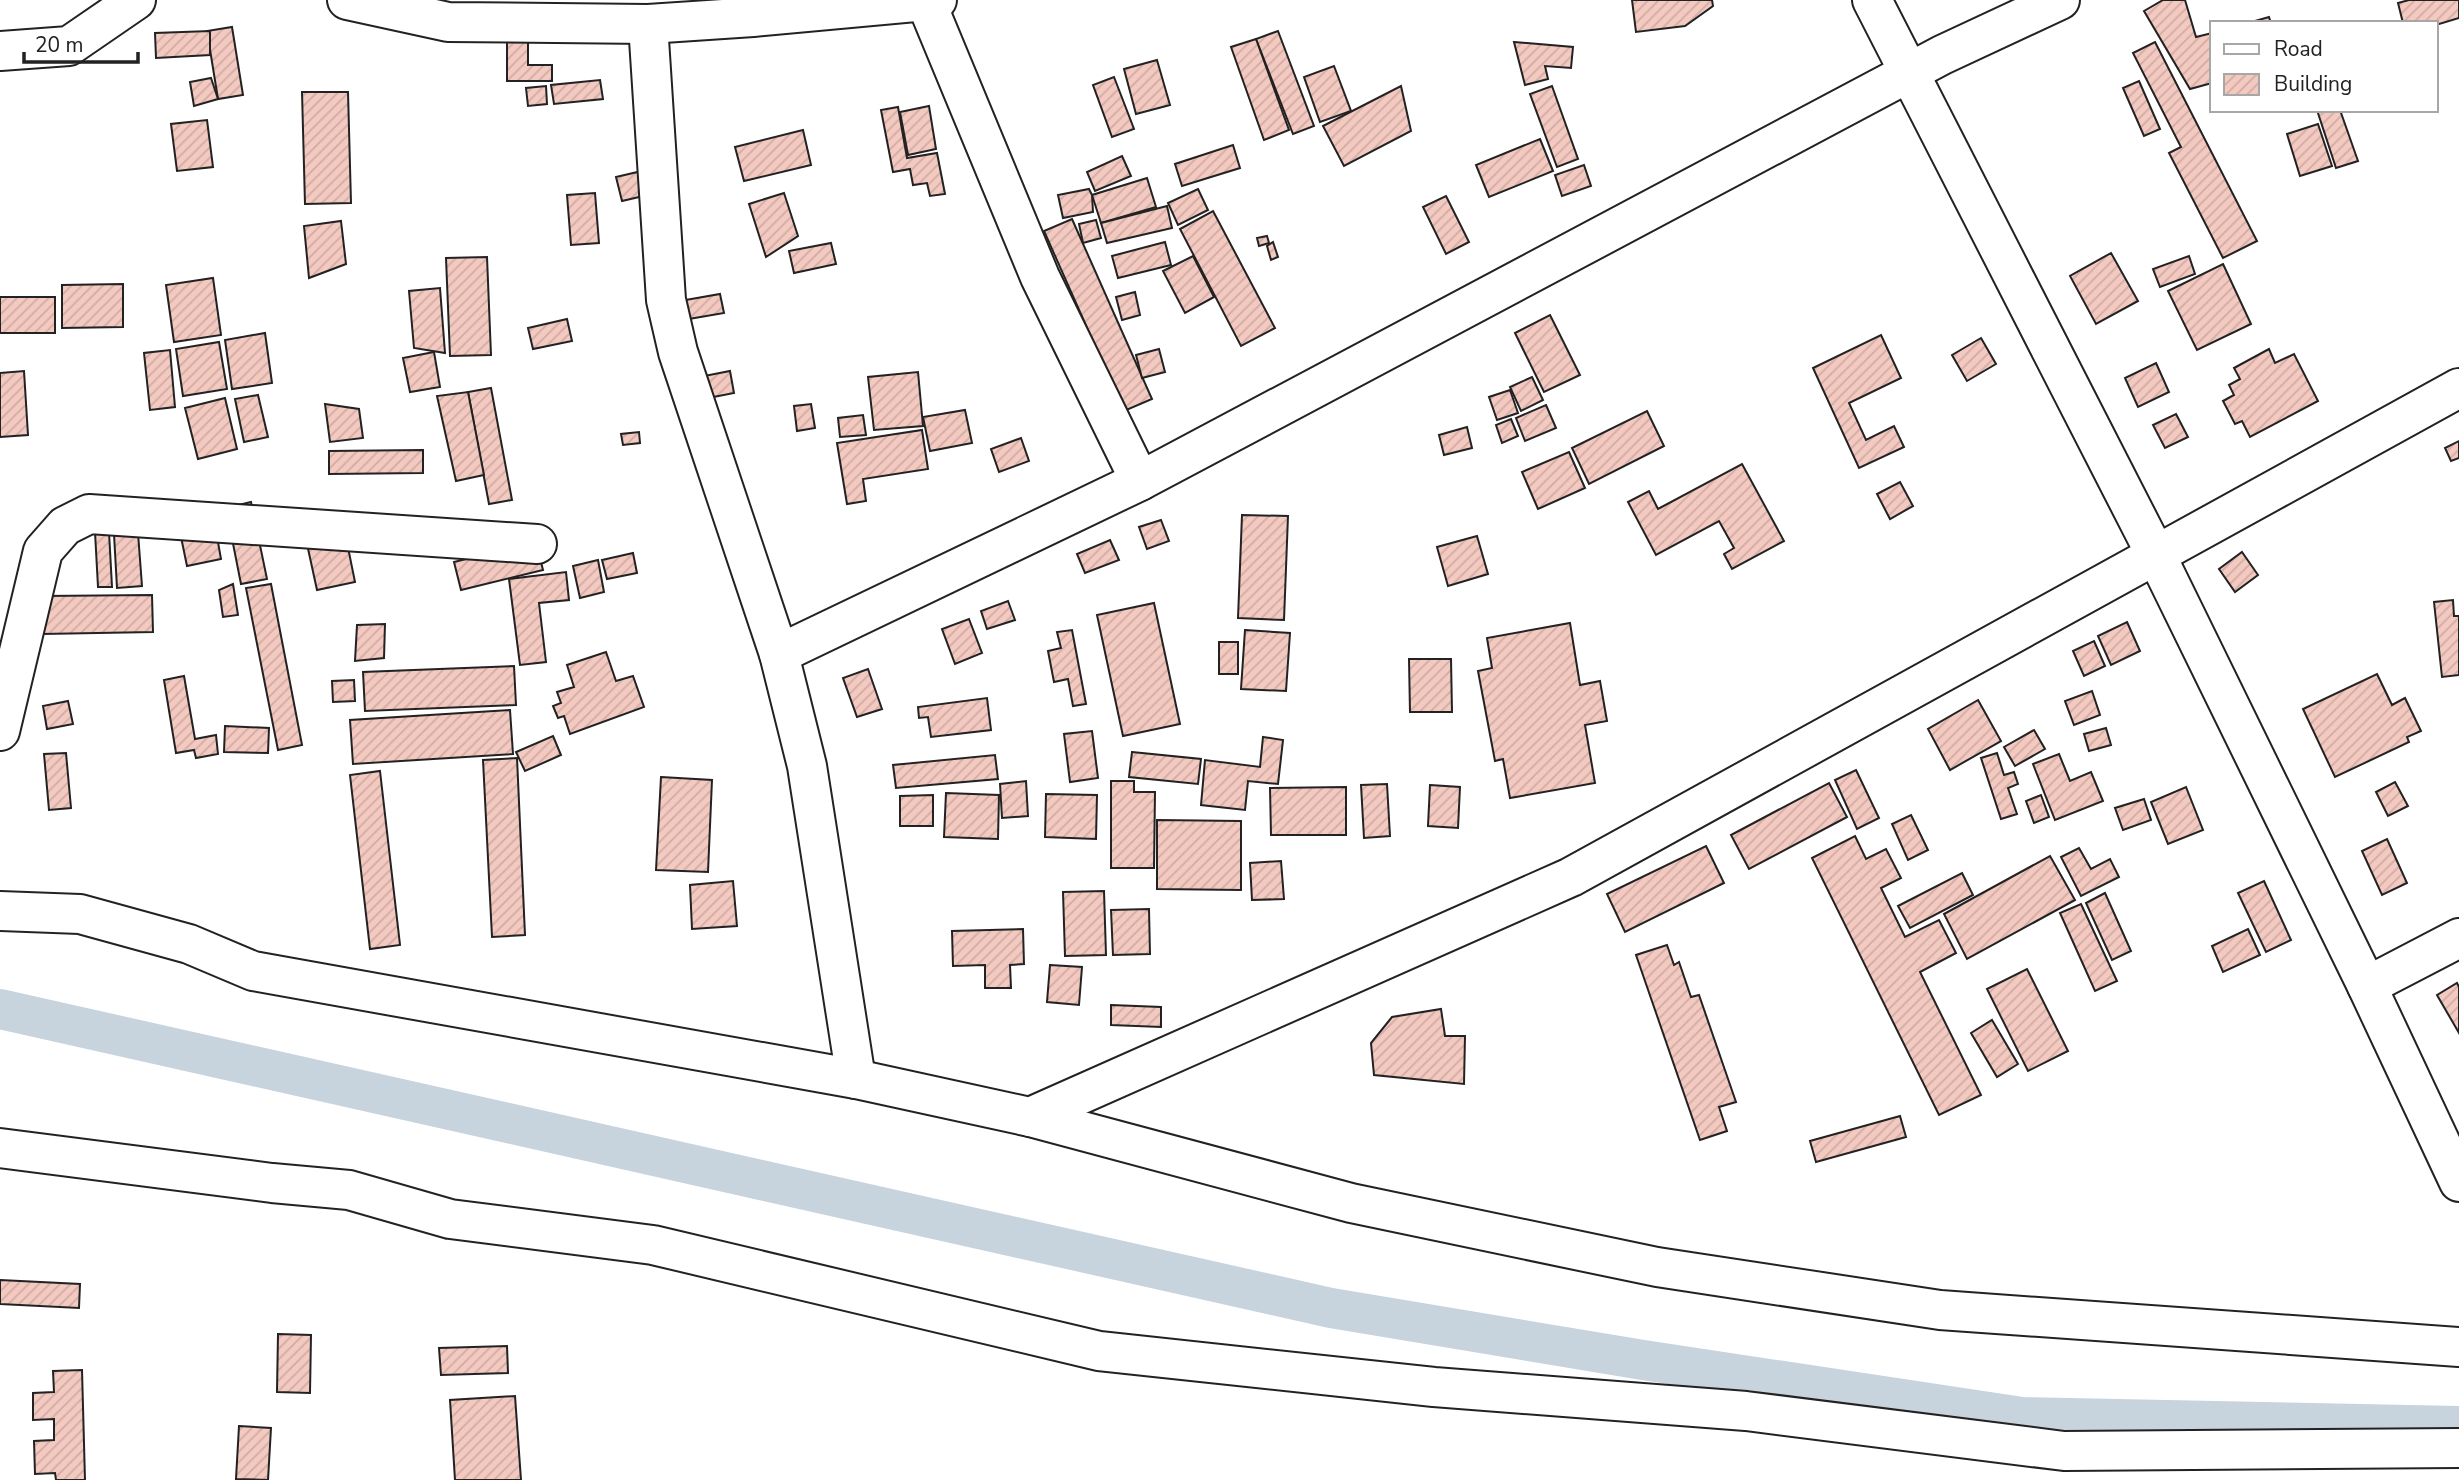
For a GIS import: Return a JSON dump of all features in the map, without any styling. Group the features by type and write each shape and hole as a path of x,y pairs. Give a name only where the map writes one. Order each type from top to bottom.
{"street":[{"path":"0,51 69,46 136,0"},
{"path":"347,0 448,22 648,24 932,1 1040,277 1140,481"},
{"path":"1872,0 2155,555 2367,986 2459,1182"},
{"path":"779,654 1140,481 1909,73 2060,0"},
{"path":"648,24 666,300 678,352 779,654 807,766 856,1079"},
{"path":"1030,1117 1571,877 2459,388"},
{"path":"0,731 43,551 65,526 89,514 537,544"},
{"path":"0,911 80,914 189,944 253,971 856,1079 1030,1117 1352,1203 1657,1266 1940,1310 2459,1347"},
{"path":"2367,986 2459,938"},
{"path":"0,1148 272,1183 349,1190 450,1219 653,1245 1098,1352 1434,1387 1746,1411 2064,1451 2459,1448"}],"building":[{"path":"1632,0 1712,0 1713,6 1685,26 1636,32"},
{"path":"2163,0 2185,0 2196,37 2210,34 2210,84 2190,89 2144,11"},
{"path":"2409,0 2459,0 2459,18 2438,24 2438,21 2402,21 2398,3"},
{"path":"2269,17 2270,21 2255,21"},
{"path":"232,27 243,95 218,99 207,31"},
{"path":"210,31 210,55 156,58 155,33"},
{"path":"1278,31 1314,126 1293,134 1256,39"},
{"path":"528,39 528,65 552,65 552,81 507,81 507,40"},
{"path":"1256,39 1289,130 1264,140 1231,47"},
{"path":"1514,42 1573,47 1571,68 1545,66 1548,79 1525,85"},
{"path":"2155,42 2257,241 2223,258 2169,153 2181,147 2133,53"},
{"path":"1157,60 1170,105 1136,114 1124,69"},
{"path":"1334,66 1351,111 1320,122 1304,77"},
{"path":"1114,77 1134,129 1112,137 1093,85"},
{"path":"211,78 218,99 194,106 190,82"},
{"path":"600,80 603,99 554,104 551,85"},
{"path":"2139,81 2160,129 2144,136 2123,88"},
{"path":"546,86 547,104 528,106 526,88"},
{"path":"1401,86 1411,131 1344,166 1323,126"},
{"path":"1552,86 1578,159 1557,167 1530,94"},
{"path":"302,92 348,92 351,203 305,204"},
{"path":"929,106 936,149 908,155 900,112"},
{"path":"898,107 907,158 937,153 945,194 930,196 927,183 913,185 910,169 893,172 881,110"},
{"path":"2318,112 2341,112 2358,161 2336,168"},
{"path":"207,120 213,167 177,171 171,124"},
{"path":"2318,124 2332,166 2300,176 2287,134"},
{"path":"803,130 811,165 744,181 735,147"},
{"path":"1540,139 1553,171 1489,197 1476,165"},
{"path":"1233,145 1240,168 1182,186 1175,164"},
{"path":"1122,156 1131,176 1095,191 1087,172"},
{"path":"1584,165 1591,186 1562,196 1555,175"},
{"path":"646,170 652,194 622,201 616,177"},
{"path":"1147,178 1156,207 1101,223 1092,195"},
{"path":"1089,189 1093,212 1063,218 1058,195"},
{"path":"1198,189 1208,210 1178,225 1168,203"},
{"path":"595,193 599,243 571,245 567,195"},
{"path":"784,193 798,236 766,257 749,204"},
{"path":"1446,196 1469,242 1446,254 1423,207"},
{"path":"1167,206 1172,228 1107,243 1101,223"},
{"path":"1213,211 1275,328 1241,346 1180,229"},
{"path":"1072,219 1152,399 1124,411 1044,231"},
{"path":"1096,220 1101,238 1083,243 1079,224"},
{"path":"341,221 346,264 309,278 304,226"},
{"path":"1267,236 1269,243 1259,246 1257,238"},
{"path":"1165,242 1171,265 1118,278 1112,256"},
{"path":"1273,242 1278,257 1271,260 1267,246"},
{"path":"831,243 836,264 794,273 789,251"},
{"path":"2111,253 2138,301 2096,324 2070,276"},
{"path":"1193,256 1214,297 1185,313 1163,271"},
{"path":"2189,256 2195,274 2160,287 2153,269"},
{"path":"487,257 491,355 450,356 446,258"},
{"path":"2223,264 2251,324 2197,350 2168,291"},
{"path":"213,278 221,335 174,342 166,285"},
{"path":"123,284 123,327 62,328 62,285"},
{"path":"440,288 445,353 414,348 409,291"},
{"path":"1135,292 1140,315 1122,320 1116,297"},
{"path":"720,294 724,313 677,321 674,302"},
{"path":"0,297 55,297 55,333 0,333"},
{"path":"1550,315 1580,375 1544,392 1515,333"},
{"path":"567,319 572,341 533,349 528,328"},
{"path":"265,333 272,383 232,389 225,340"},
{"path":"1881,335 1901,378 1849,403 1866,440 1894,426 1904,447 1859,468 1813,368"},
{"path":"1981,338 1996,364 1967,381 1952,355"},
{"path":"219,342 227,389 183,396 176,349"},
{"path":"1159,349 1165,372 1142,378 1136,355"},
{"path":"2269,349 2275,363 2294,354 2318,401 2250,437 2242,421 2235,424 2223,401 2234,395 2229,385 2240,379 2234,368"},
{"path":"170,350 175,407 150,410 144,353"},
{"path":"434,352 440,387 410,392 403,358"},
{"path":"2156,363 2169,392 2138,407 2125,378"},
{"path":"24,371 28,435 0,437 0,373"},
{"path":"730,371 734,393 698,400 694,378"},
{"path":"918,372 923,426 874,430 868,377"},
{"path":"1532,377 1543,400 1521,411 1510,387"},
{"path":"491,388 512,500 489,504 468,392"},
{"path":"1510,390 1518,413 1497,420 1489,397"},
{"path":"468,392 484,475 456,481 437,396"},
{"path":"258,395 268,437 244,442 235,399"},
{"path":"225,398 237,449 198,459 185,408"},
{"path":"325,404 359,409 363,438 330,442"},
{"path":"811,404 815,428 797,431 794,406"},
{"path":"1546,405 1556,428 1525,441 1516,418"},
{"path":"965,410 972,443 930,451 923,417"},
{"path":"1647,411 1664,446 1589,484 1572,448"},
{"path":"2176,414 2188,437 2165,448 2153,425"},
{"path":"863,415 866,435 840,437 838,418"},
{"path":"1511,419 1518,436 1502,443 1496,425"},
{"path":"1467,427 1472,448 1444,455 1439,435"},
{"path":"922,430 928,469 863,479 866,501 847,504 837,443"},
{"path":"639,432 640,443 623,445 621,434"},
{"path":"1021,438 1029,461 999,472 991,449"},
{"path":"2459,441 2459,458 2451,461 2445,448"},
{"path":"423,450 423,473 329,474 329,451"},
{"path":"1569,452 1585,488 1538,509 1522,472"},
{"path":"1742,464 1784,541 1732,569 1724,554 1734,548 1719,521 1656,555 1628,502 1649,491 1658,509"},
{"path":"1900,482 1913,506 1890,519 1877,494"},
{"path":"251,502 267,579 241,584 226,508"},
{"path":"341,513 355,582 317,590 302,521"},
{"path":"1242,515 1288,516 1284,620 1238,618"},
{"path":"1161,520 1169,541 1147,549 1139,527"},
{"path":"216,531 221,559 187,566 181,537"},
{"path":"95,532 109,532 112,587 98,587"},
{"path":"138,533 142,586 117,588 114,534"},
{"path":"1477,536 1488,574 1448,586 1437,547"},
{"path":"1110,540 1119,560 1085,573 1077,554"},
{"path":"536,542 543,570 461,590 454,562"},
{"path":"2242,552 2258,575 2235,592 2219,569"},
{"path":"633,553 637,573 607,579 602,560"},
{"path":"598,560 604,592 580,598 573,566"},
{"path":"566,572 569,600 539,603 546,662 520,665 509,579"},
{"path":"233,584 238,615 223,617 219,590"},
{"path":"271,584 302,745 278,750 246,588"},
{"path":"152,595 153,632 42,634 42,596"},
{"path":"2453,600 2454,616 2459,616 2459,675 2442,677 2434,602"},
{"path":"1008,601 1015,620 987,629 981,611"},
{"path":"1154,603 1180,724 1123,736 1097,615"},
{"path":"969,619 982,653 955,664 942,629"},
{"path":"2127,622 2140,651 2111,665 2098,636"},
{"path":"1570,623 1580,685 1600,681 1607,721 1585,725 1595,783 1510,798 1503,759 1495,761 1478,671 1492,668 1487,638"},
{"path":"385,624 384,658 355,661 357,625"},
{"path":"1072,630 1086,704 1073,706 1068,679 1054,682 1048,651 1061,648 1057,632"},
{"path":"1245,630 1290,633 1286,691 1241,689"},
{"path":"2094,641 2105,666 2084,676 2073,651"},
{"path":"1219,642 1238,642 1238,674 1219,674"},
{"path":"606,652 616,681 633,676 644,707 570,734 564,716 558,718 553,706 561,703 557,692 574,687 567,665"},
{"path":"1409,659 1451,659 1452,712 1410,712"},
{"path":"514,666 516,705 365,711 363,672"},
{"path":"868,669 882,709 857,717 843,678"},
{"path":"2377,674 2392,705 2405,698 2421,731 2407,737 2409,742 2335,777 2303,709"},
{"path":"184,676 195,739 216,735 218,754 196,758 194,750 176,753 164,680"},
{"path":"354,680 355,701 333,702 332,681"},
{"path":"2092,691 2100,715 2074,725 2065,701"},
{"path":"987,698 991,730 931,737 928,717 919,718 918,707"},
{"path":"1978,700 2001,741 1950,770 1928,729"},
{"path":"68,701 73,724 47,729 43,706"},
{"path":"510,710 513,754 353,764 350,720"},
{"path":"225,726 269,728 268,753 224,752"},
{"path":"2106,728 2111,745 2089,751 2084,734"},
{"path":"2034,730 2045,749 2015,766 2004,747"},
{"path":"1092,731 1098,778 1070,782 1064,734"},
{"path":"553,736 561,755 525,771 516,752"},
{"path":"1263,737 1283,740 1278,784 1248,781 1245,810 1201,805 1205,760 1260,767"},
{"path":"1132,752 1201,759 1198,784 1129,777"},
{"path":"66,753 71,808 49,810 44,754"},
{"path":"1997,753 2004,775 2014,772 2018,784 2008,788 2017,814 2001,819 1981,758"},
{"path":"2059,754 2070,781 2091,772 2103,801 2055,820 2033,764"},
{"path":"995,755 998,779 896,788 893,765"},
{"path":"517,758 525,935 492,937 483,760"},
{"path":"1856,770 1879,818 1857,829 1835,780"},
{"path":"380,771 400,945 370,949 350,775"},
{"path":"661,777 712,780 708,872 656,870"},
{"path":"1026,781 1028,816 1002,818 1000,784"},
{"path":"1111,781 1134,781 1134,792 1155,792 1154,868 1111,868"},
{"path":"2395,782 2408,806 2388,816 2376,792"},
{"path":"1829,783 1847,817 1749,869 1731,835"},
{"path":"1387,784 1390,836 1364,838 1361,785"},
{"path":"1430,785 1460,787 1458,828 1428,826"},
{"path":"1346,787 1346,835 1271,835 1270,788"},
{"path":"2186,787 2203,830 2168,844 2151,802"},
{"path":"946,793 999,795 998,839 944,837"},
{"path":"1046,794 1097,795 1096,839 1045,837"},
{"path":"933,795 933,826 900,826 900,796"},
{"path":"2041,795 2049,817 2034,823 2026,801"},
{"path":"2144,799 2151,820 2123,830 2115,808"},
{"path":"1911,815 1928,850 1908,860 1892,824"},
{"path":"1157,820 1241,821 1241,890 1157,889"},
{"path":"1855,836 1866,859 1886,849 1901,878 1881,888 1905,937 1939,920 1956,953 1920,972 1981,1095 1939,1115 1812,858"},
{"path":"2387,839 2407,883 2382,895 2362,851"},
{"path":"1706,846 1724,883 1625,932 1607,894"},
{"path":"2079,848 2091,869 2110,859 2119,877 2081,896 2061,857"},
{"path":"2050,856 2075,900 1967,959 1944,914"},
{"path":"1281,861 1284,899 1252,900 1250,863"},
{"path":"1962,873 1973,895 1910,928 1898,906"},
{"path":"733,881 737,926 692,929 690,885"},
{"path":"2264,881 2291,940 2266,952 2238,893"},
{"path":"1104,891 1106,955 1065,956 1063,892"},
{"path":"2105,893 2131,951 2112,960 2086,903"},
{"path":"2081,904 2117,981 2095,991 2060,913"},
{"path":"1149,909 1150,954 1113,955 1111,910"},
{"path":"1023,929 1024,964 1010,965 1011,988 985,988 985,965 953,966 952,931"},
{"path":"2248,929 2260,955 2223,972 2212,946"},
{"path":"1667,945 1674,965 1679,962 1691,997 1699,995 1736,1102 1719,1107 1727,1131 1700,1140 1636,955"},
{"path":"1050,965 1082,967 1079,1005 1047,1002"},
{"path":"2027,969 2068,1051 2028,1071 1987,989"},
{"path":"2457,983 2459,987 2459,1033 2437,995"},
{"path":"1111,1005 1161,1007 1161,1027 1111,1025"},
{"path":"1441,1009 1445,1036 1465,1036 1464,1084 1374,1075 1371,1043 1392,1017"},
{"path":"1992,1020 2018,1064 1997,1077 1971,1033"},
{"path":"1900,1116 1906,1137 1816,1162 1810,1141"},
{"path":"0,1280 80,1284 79,1308 0,1304"},
{"path":"278,1334 311,1335 310,1393 277,1392"},
{"path":"507,1346 508,1373 441,1375 439,1348"},
{"path":"82,1370 85,1480 56,1480 55,1473 35,1474 34,1441 54,1440 54,1419 33,1420 33,1393 54,1392 53,1371"},
{"path":"515,1396 521,1480 455,1480 450,1400"},
{"path":"239,1426 271,1428 268,1480 236,1479"}],"waterway":[{"path":"0,1009 1331,1308 1643,1360 2022,1417 2459,1426"}]}
